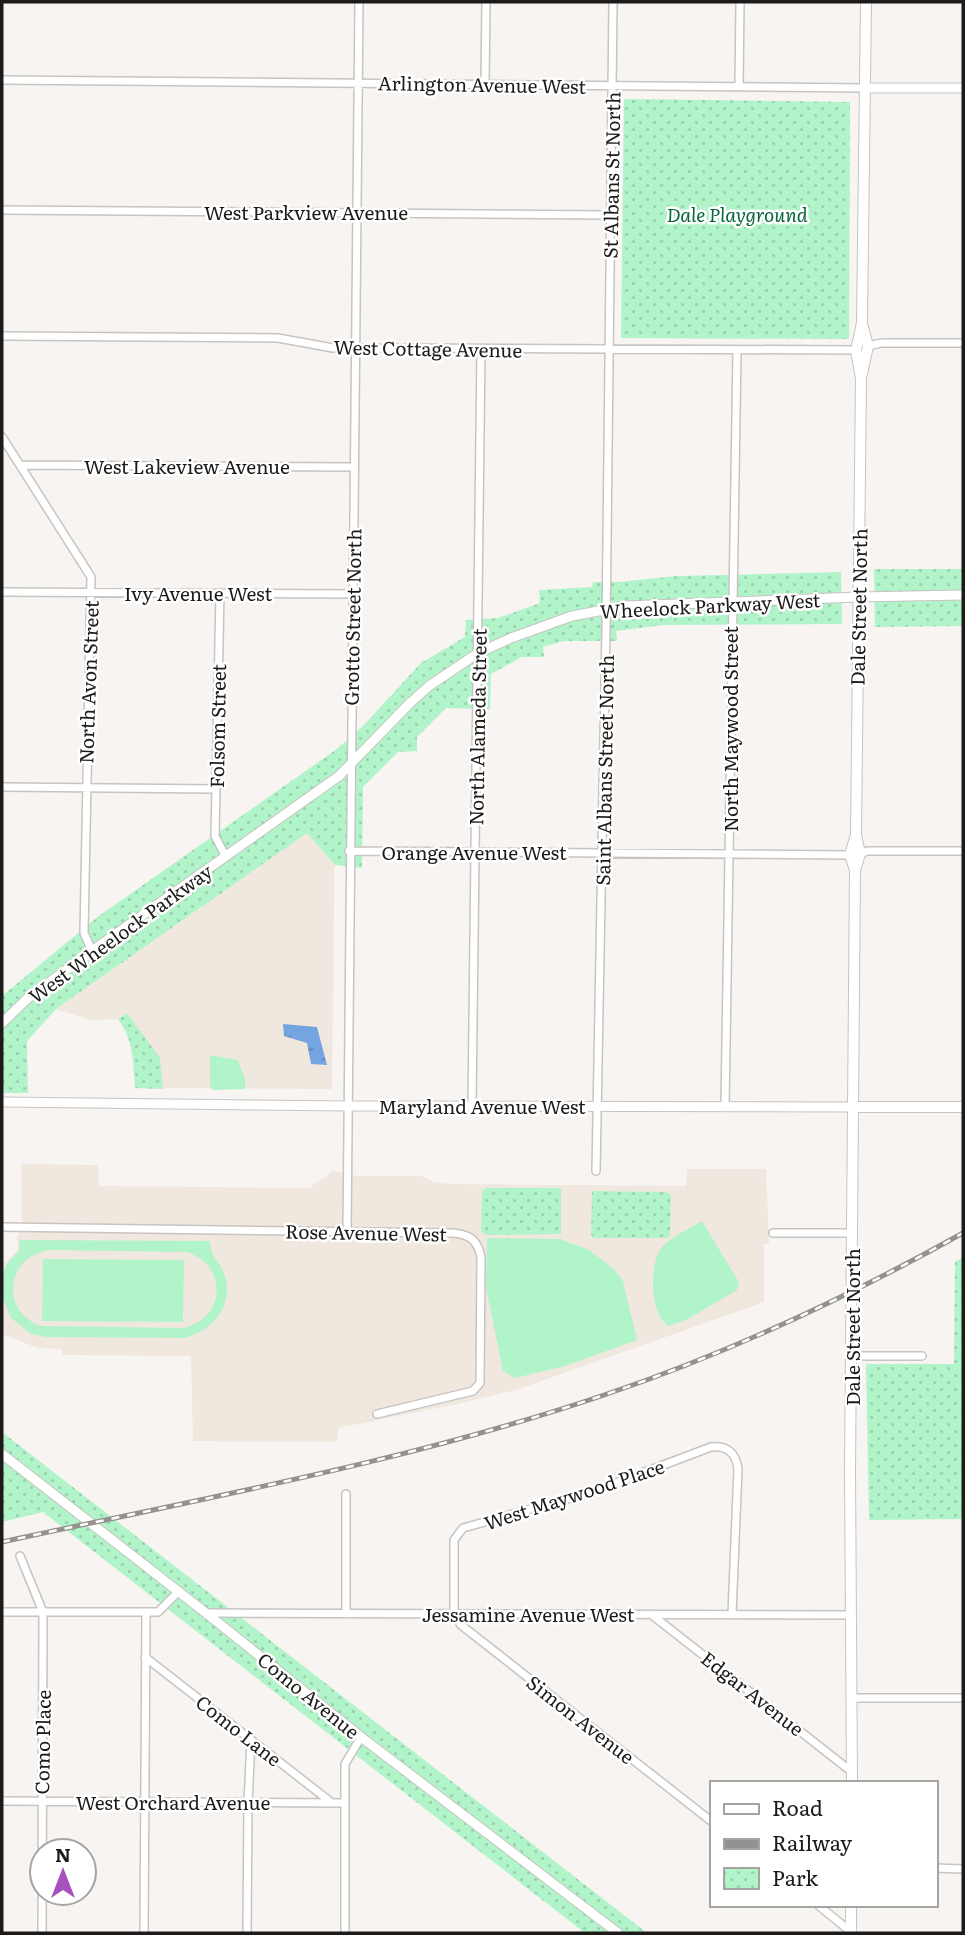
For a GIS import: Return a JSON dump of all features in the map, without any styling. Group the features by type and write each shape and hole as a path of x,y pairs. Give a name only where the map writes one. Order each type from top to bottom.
{"main road":[{"name":"Dale Street North","path":"852,1777 852,1107 861,379 856,350 862,323 866,2"},
{"name":"Dale Street North","path":"861,379 868,346 862,323"},
{"name":"Maryland Avenue West","path":"852,1107 963,1107"},
{"path":"851,1907 851,1932"}],"street":[{"name":"Grotto Street North","path":"347,1231 359,2"},
{"path":"485,83 486,2"},
{"name":"St Albans St North","path":"610,349 612,2"},
{"path":"739,87 740,2"},
{"name":"Arlington Avenue West","path":"2,80 963,88"},
{"name":"West Parkview Avenue","path":"2,210 611,215"},
{"name":"West Cottage Avenue","path":"2,336 278,338 333,348 856,350"},
{"path":"868,346 881,343 963,343"},
{"name":"North Alameda Street","path":"472,1105 481,349"},
{"name":"Saint Albans Street North","path":"599,1106 610,349"},
{"name":"North Maywood Street","path":"725,1107 737,351"},
{"name":"North Avon Street","path":"2,437 90,577 84,933 92,951"},
{"name":"West Lakeview Avenue","path":"20,465 354,467"},
{"name":"Ivy Avenue West","path":"2,592 352,594"},
{"name":"Folsom Street","path":"220,593 215,836 226,857"},
{"name":"Wheelock Parkway West","path":"241,846 340,776 415,699 446,674 478,653 547,624 606,608 732,601 963,595"},
{"path":"2,787 216,789"},
{"name":"West Wheelock Parkway","path":"2,1023 28,998 241,846"},
{"name":"Orange Avenue West","path":"349,851 855,855 867,851 963,851"},
{"name":"Maryland Avenue West","path":"2,1102 348,1107 852,1107"},
{"path":"596,1171 599,1106"},
{"name":"Rose Avenue West","path":"2,1227 467,1235 475,1240 480,1248 480,1383 473,1391 377,1414"},
{"path":"773,1233 853,1233"},
{"path":"852,1356 922,1356"},
{"name":"West Maywood Place","path":"454,1614 454,1540 461,1530 592,1492 717,1446 733,1454 738,1465 732,1615"},
{"name":"Como Avenue","path":"2,1454 361,1737 618,1933"},
{"path":"346,1494 346,1614"},
{"name":"Como Place","path":"20,1556 43,1612 42,1933"},
{"path":"2,1612 159,1612 179,1591"},
{"path":"144,1933 146,1613"},
{"name":"Jessamine Avenue West","path":"206,1613 850,1615"},
{"name":"Simon Avenue","path":"454,1614 461,1625 710,1820"},
{"name":"Edgar Avenue","path":"652,1615 852,1777"},
{"name":"Como Lane","path":"145,1657 332,1803"},
{"path":"852,1698 963,1698"},
{"path":"345,1933 345,1764 361,1737"},
{"path":"247,1933 251,1740"},
{"name":"West Orchard Avenue","path":"2,1801 344,1803"},
{"path":"937,1868 963,1869"},
{"path":"820,1907 851,1932"}],"shaded area":[{"path":"335,813 332,1089 135,1088 133,1049 126,1029 118,1019 90,1020 56,1009"},
{"path":"21,1164 98,1165 99,1186 309,1188 333,1171 357,1176 422,1176 434,1182 450,1184 686,1186 687,1169 766,1169 769,1244 764,1244 764,1302 519,1389 338,1428 337,1442 193,1441 191,1356 62,1355 62,1349 38,1348 2,1334 2,1265 18,1250 17,1238 22,1225"}],"green space":[{"name":"Dale Playground","path":"624,99 850,102 849,339 621,338"},
{"path":"874,569 963,569 963,626 875,627"},
{"path":"841,572 842,624 663,625 616,631 617,641 564,641 543,647 544,657 522,657 491,674 490,709 446,708 417,737 417,751 398,752 363,787 362,868 335,865 307,833 56,1009 27,1041 28,1093 2,1093 2,996 99,916 337,749 364,725 421,663 465,637 466,620 498,618 540,603 539,590 592,587 593,582 677,576"},
{"path":"127,1013 160,1058 163,1089 135,1088 130,1043 118,1019"},
{"path":"210,1055 238,1060 245,1079 245,1089 213,1090 210,1086"},
{"path":"486,1188 561,1188 561,1234 487,1235 481,1232 482,1191"},
{"path":"592,1191 667,1192 671,1195 670,1235 667,1238 594,1238 591,1235"},
{"path":"702,1221 739,1282 737,1290 688,1319 669,1326 662,1320 654,1299 655,1262 664,1245"},
{"path":"487,1238 560,1239 589,1250 614,1269 623,1281 637,1340 565,1366 515,1378 503,1371 486,1288"},
{"path":"19,1240 210,1241 212,1252 225,1276 227,1287 224,1307 212,1323 195,1335 185,1338 47,1337 31,1334 11,1318 2,1297 3,1273 7,1264 20,1250","holes":["50,1250 187,1252 210,1268 217,1291 208,1313 198,1322 184,1328 41,1326 28,1319 19,1309 14,1297 13,1285 24,1262 35,1254"]},
{"path":"963,1257 963,1519 869,1520 866,1364 954,1364 955,1262"},
{"path":"43,1259 184,1260 183,1322 42,1321"},
{"path":"2,1432 647,1933 585,1933 43,1512 2,1522"}],"water":[{"path":"283,1024 317,1027 327,1065 311,1064 307,1043 284,1036"}],"railway":[{"path":"2,1542 307,1477 533,1418 653,1378 744,1341 833,1301 963,1233"}]}
